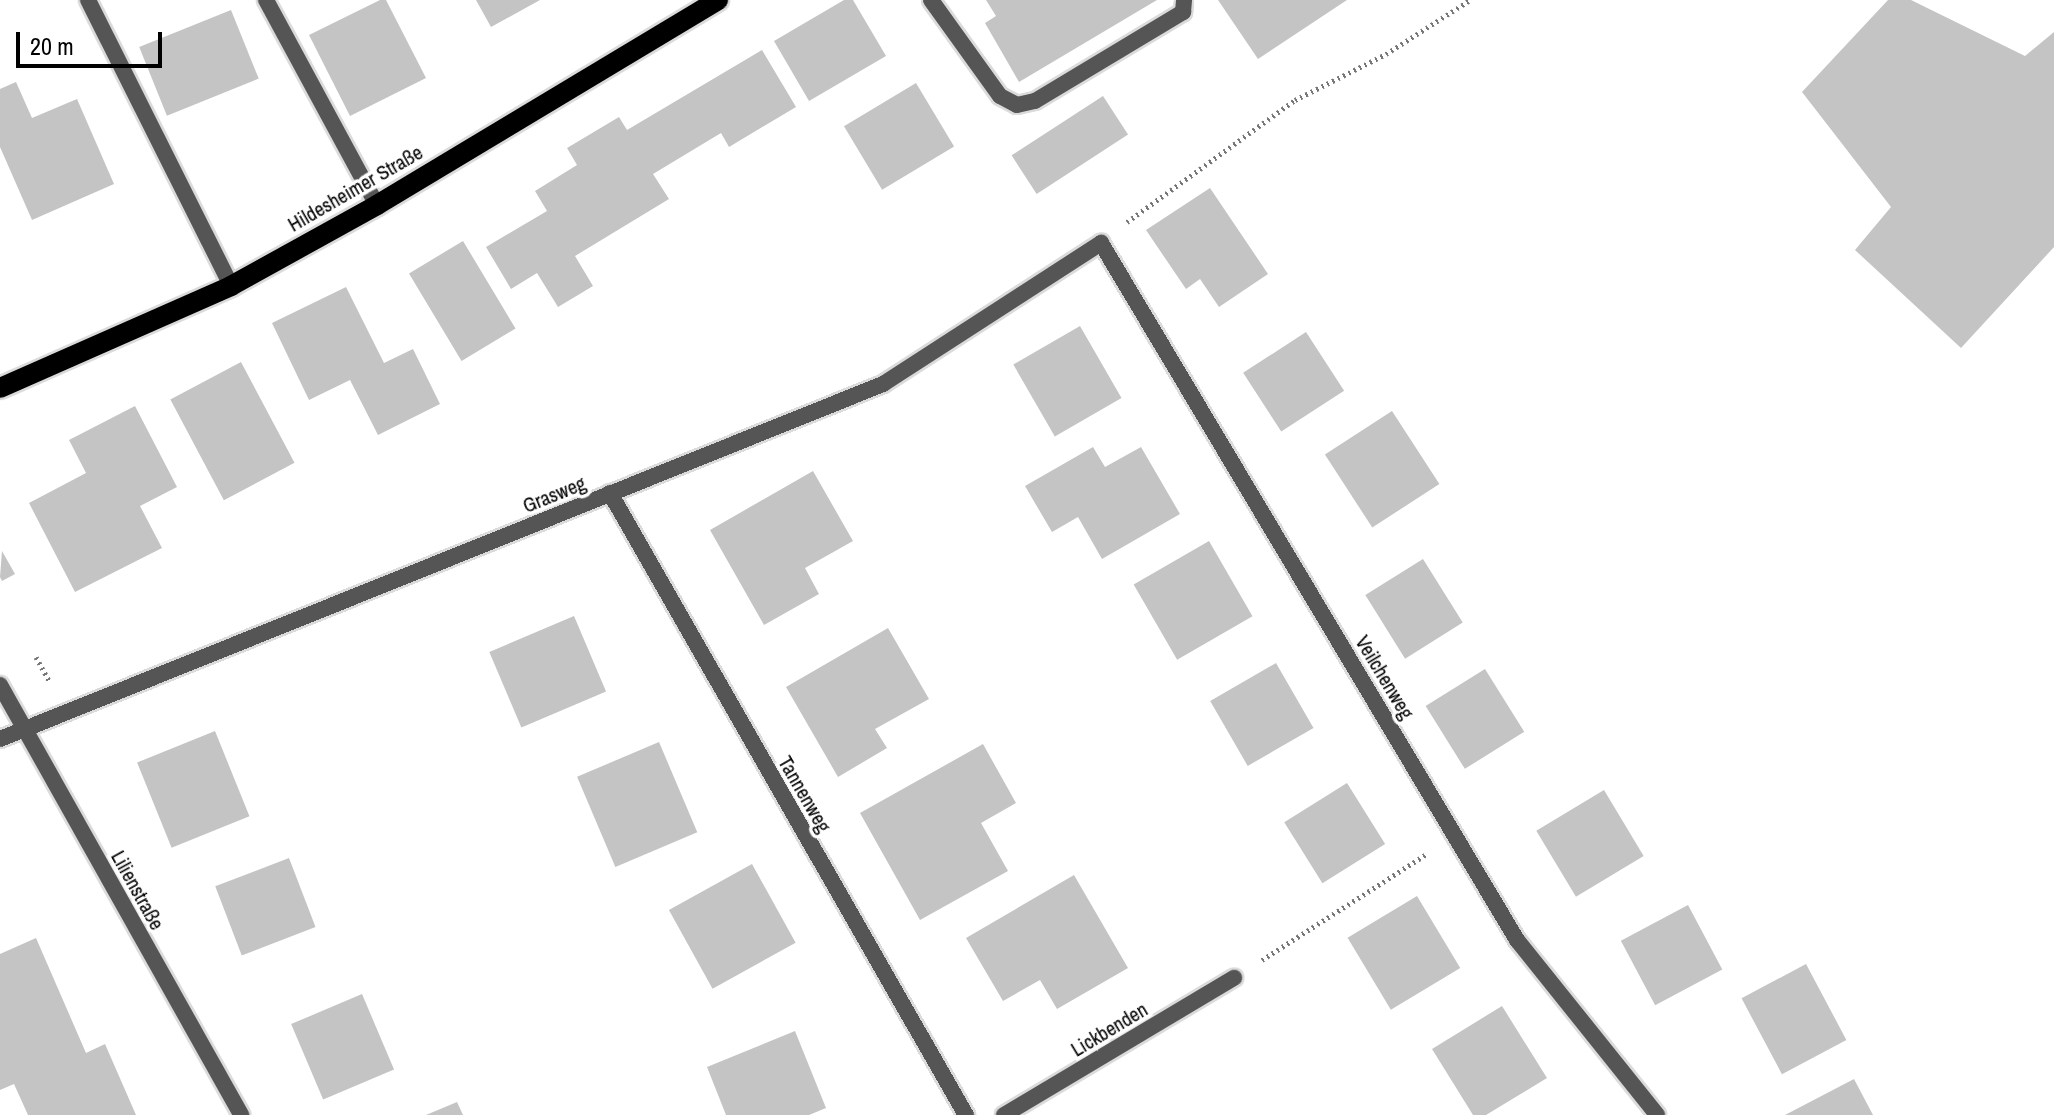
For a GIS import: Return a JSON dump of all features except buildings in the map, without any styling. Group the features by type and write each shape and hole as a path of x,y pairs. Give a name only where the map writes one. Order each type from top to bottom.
{"main road":[{"name":"Hildesheimer Straße","path":"0,388 231,286 377,205 718,0"}],"street":[{"path":"266,0 377,205"},
{"path":"931,0 1000,96 1017,105 1035,101 1183,12 1184,0"},
{"path":"90,1 231,286"},
{"name":"Grasweg","path":"0,739 883,384 1101,243"},
{"name":"Veilchenweg","path":"1101,243 1517,940 1657,1115"},
{"name":"Tannenweg","path":"610,493 966,1115"},
{"name":"Lilienstraße","path":"0,685 241,1115"},
{"name":"Lickbenden","path":"1004,1115 1234,978"}],"path":[{"path":"1101,243 1295,100 1386,54 1470,0"},
{"path":"1234,978 1456,835"}]}
